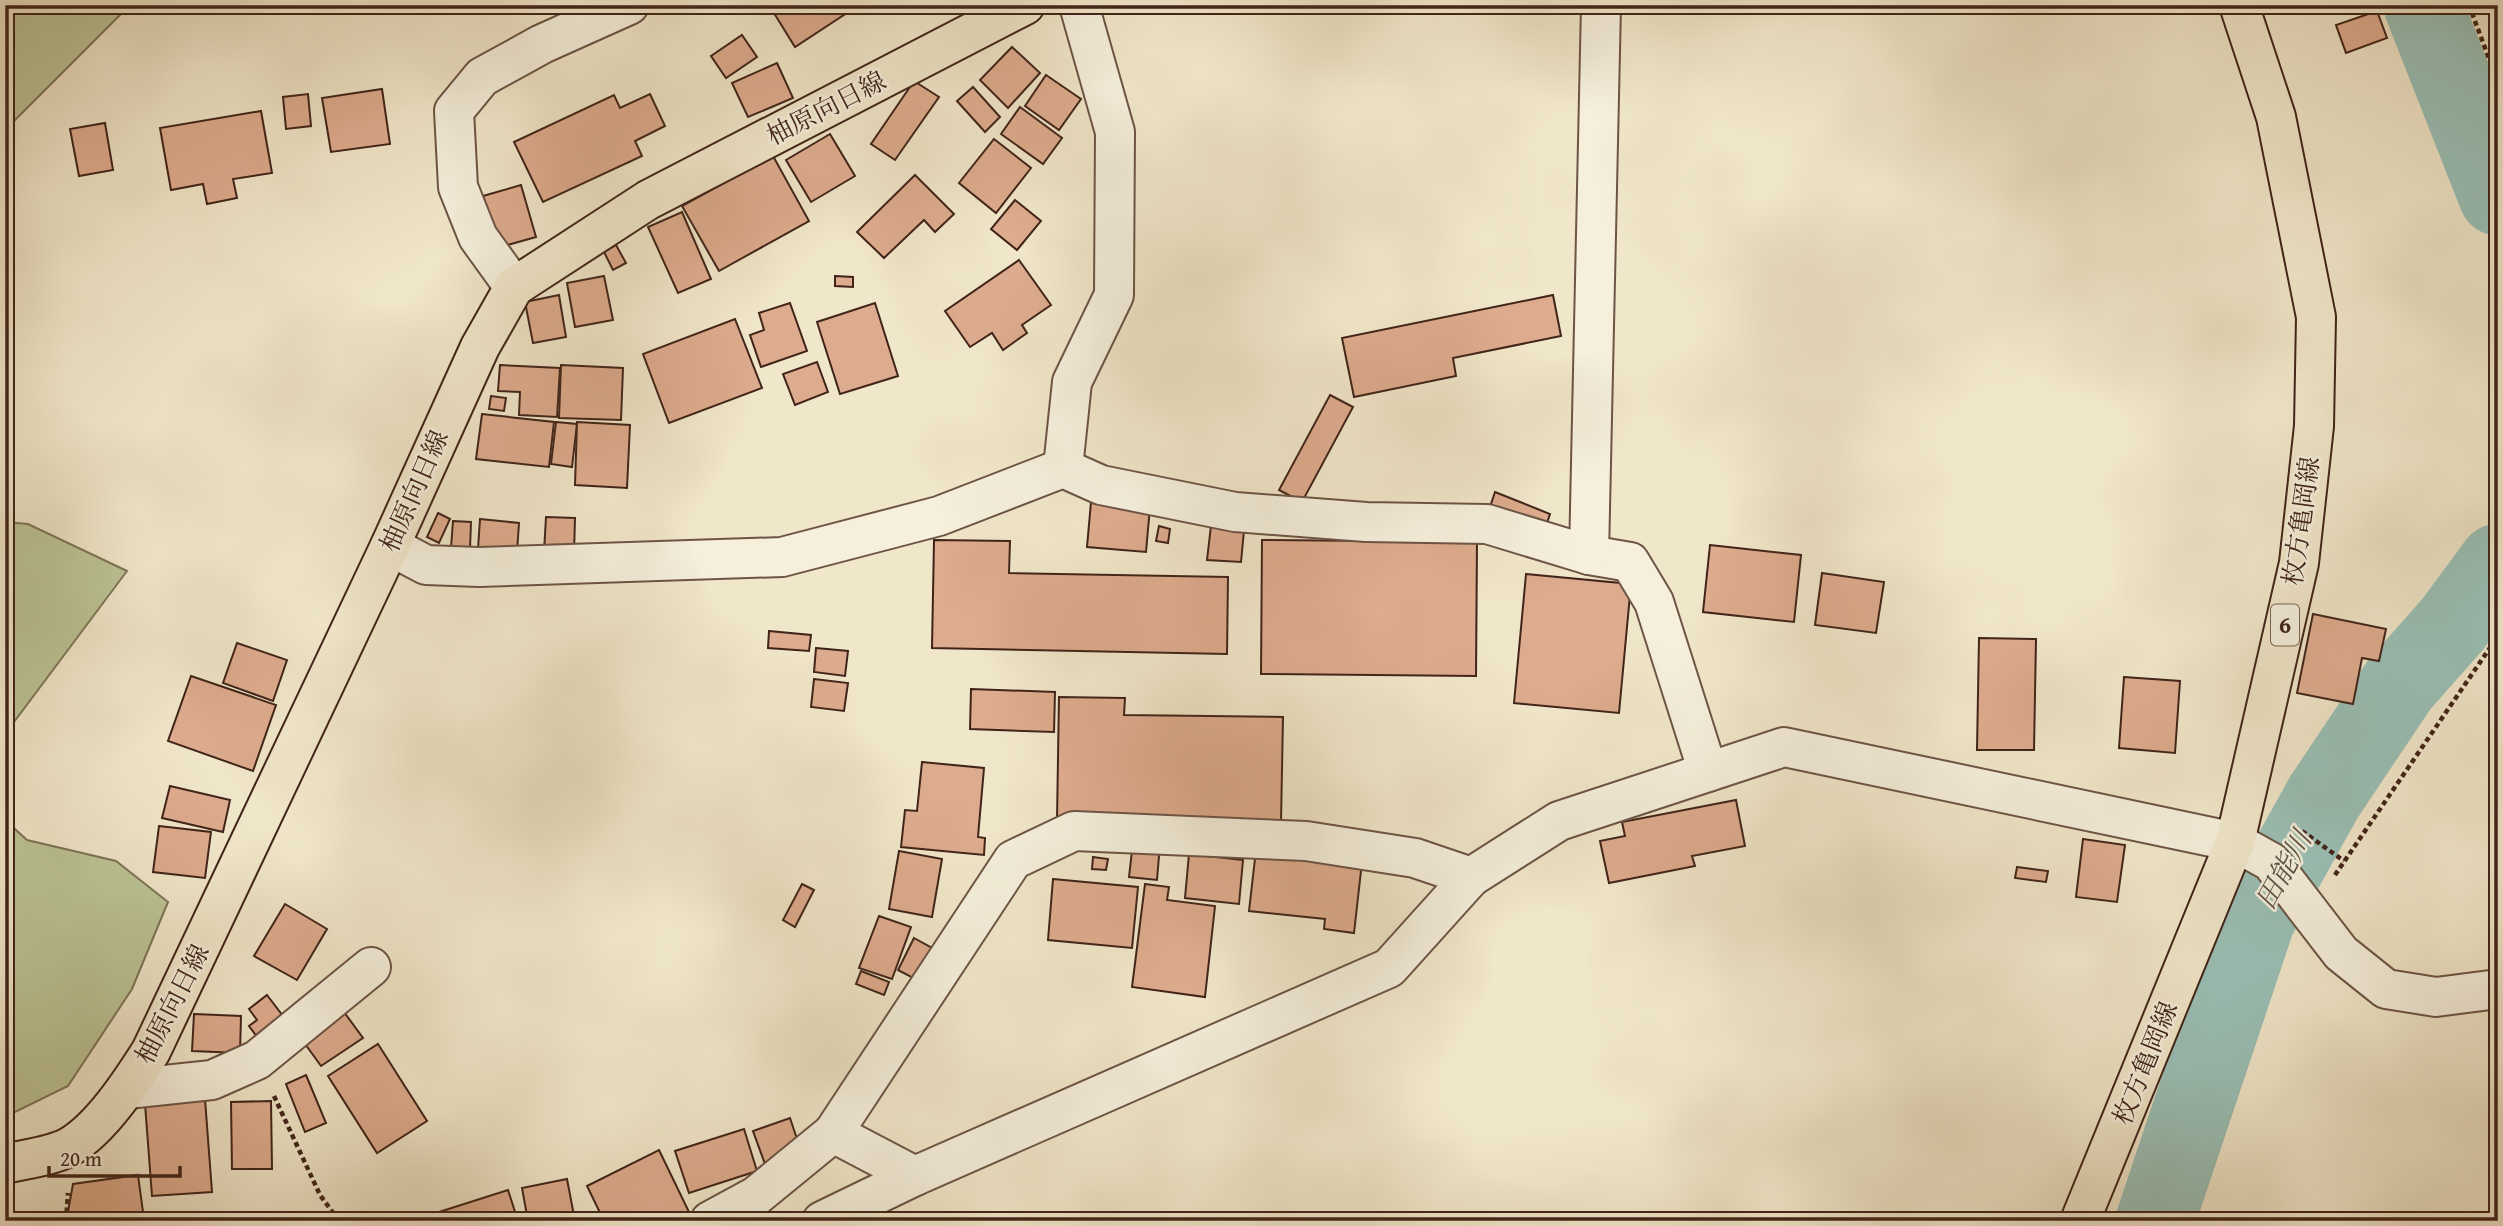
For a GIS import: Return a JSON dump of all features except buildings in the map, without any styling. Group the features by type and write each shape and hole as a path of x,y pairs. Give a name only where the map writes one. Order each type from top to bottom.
{"main road":[{"name":"柚原向日線","path":"5,1164 69,1147 104,1115 127,1088 151,1051 390,546 480,347 514,287 648,200 1025,5"},
{"name":"枚方亀岡線","path":"2080,1221 2235,842 2299,563 2314,426 2316,317 2276,117 2239,5"}],"street":[{"path":"514,287 478,237 458,187 454,111 482,77 542,44 629,5"},
{"path":"1063,468 1072,382 1114,295 1115,132 1079,5"},
{"path":"1589,555 1601,5"},
{"path":"390,546 426,565 479,567 782,557 939,516 1063,468 1101,485 1235,512 1366,522 1487,524 1589,555 1630,562 1654,601 1708,772"},
{"path":"822,1221 915,1176 1389,968 1471,877 1559,821 1784,747 2235,842 2271,862 2341,953 2386,989 2436,997 2498,989"},
{"path":"710,1221 760,1208 833,1133 1013,860 1074,831 1306,841 1415,858 1471,877"},
{"path":"127,1088 212,1080 257,1060 371,967"},
{"path":"833,1133 915,1176"}],"path":[{"path":"2469,5 2498,83"},
{"path":"2308,913 2498,636"},
{"path":"2291,822 2344,860"},
{"path":"257,1060 320,1195 339,1221"}],"green space":[{"path":"5,5 130,5 5,130"},
{"path":"5,522 28,524 127,571 5,734"},
{"path":"5,820 27,840 116,861 168,902 132,989 68,1086 5,1117"}],"waterway":[{"name":"田能川","path":"2423,5 2498,196"},
{"name":"田能川","path":"2155,1221 2256,919 2324,797 2399,685 2453,624 2498,563"}]}
